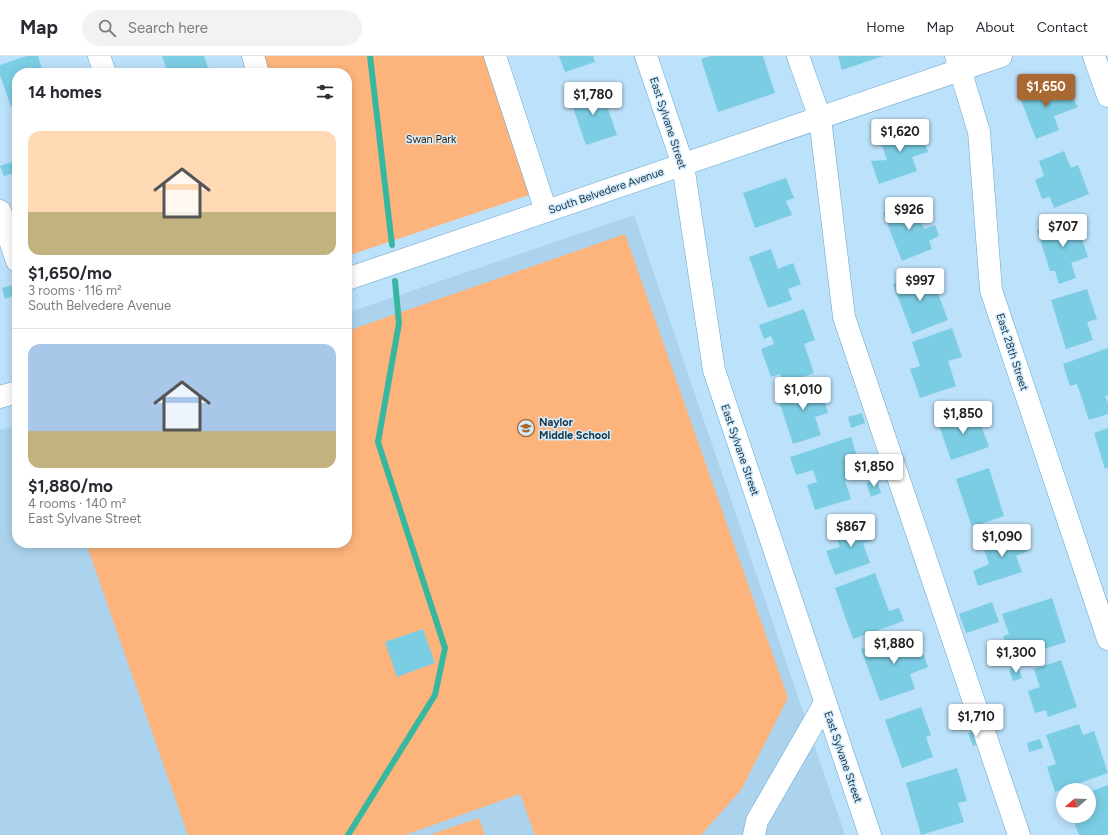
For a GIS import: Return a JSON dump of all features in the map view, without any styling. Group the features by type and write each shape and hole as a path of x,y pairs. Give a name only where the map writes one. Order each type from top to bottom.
{"street":[{"path":"99,56 103,68"},
{"path":"252,56 256,68"},
{"path":"495,56 546,211"},
{"name":"East Sylvane Street","path":"646,56 682,165 714,370 870,835"},
{"path":"798,56 820,118 844,317 1019,835"},
{"name":"South Belvedere Avenue","path":"352,277 820,118 958,63 1001,56"},
{"path":"1094,56 1108,96"},
{"name":"East 28th Street","path":"958,63 979,132 991,290 1108,639"},
{"path":"0,210 12,246"},
{"path":"0,397 12,393"},
{"path":"754,835 757,821 825,703"}],"shaded area":[{"name":"Naylor Middle School","path":"634,215 845,835 0,835 0,430 12,426 12,548 352,548 352,311"}],"green space":[{"name":"Swan Park","path":"247,56 495,56 541,191 352,254 352,68 251,68"},
{"name":"Naylor Middle School","path":"625,234 788,698 741,790 701,835 535,835 520,794 405,835 188,835 88,548 352,548 352,329"},
{"path":"479,818 485,835 429,835"}],"building":[{"path":"27,56 38,56 42,68 12,68 11,107 0,75 0,65"},
{"path":"162,56 204,56 208,68 166,68"},
{"path":"559,56 593,56 595,62 565,72"},
{"path":"711,56 763,56 775,93 718,112 701,59"},
{"path":"838,56 883,56 842,70"},
{"path":"1055,81 1059,91 1068,88 1078,107 1054,116 1059,130 1036,139 1019,95"},
{"path":"600,86 617,135 586,145 569,96"},
{"path":"918,123 928,152 912,157 917,171 879,184 871,161 887,160 879,137"},
{"path":"1064,151 1071,168 1078,165 1089,194 1054,208 1050,197 1042,199 1035,180 1044,176 1039,161"},
{"path":"12,162 12,174 4,176 0,166"},
{"path":"786,178 794,198 786,201 792,215 755,228 743,193"},
{"path":"913,201 924,229 935,225 939,236 929,241 932,249 902,261 883,213"},
{"path":"1075,218 1088,257 1071,263 1076,278 1059,284 1055,271 1050,271 1037,230"},
{"path":"771,249 778,269 793,263 801,284 788,289 792,300 768,308 749,257"},
{"path":"929,270 948,320 912,334 893,284"},
{"path":"12,285 12,296 5,299 2,288"},
{"path":"1087,289 1097,319 1087,322 1093,340 1066,349 1051,300"},
{"path":"804,309 815,340 804,344 814,373 784,384 780,374 771,377 761,349 774,344 771,336 764,339 759,325"},
{"path":"952,328 962,357 948,361 956,386 920,398 910,369 920,366 912,342"},
{"path":"1108,348 1108,395 1105,396 1108,404 1108,414 1089,420 1077,384 1070,386 1063,364"},
{"path":"818,381 828,413 815,417 821,435 793,444 777,395"},
{"path":"975,409 989,447 951,460 938,422"},
{"path":"862,413 865,423 851,428 848,417"},
{"path":"1108,428 1108,468 1105,469 1094,433"},
{"path":"851,437 863,475 845,481 851,499 815,510 807,485 817,482 813,470 796,475 790,457"},
{"path":"989,468 1004,516 972,527 956,479"},
{"path":"877,480 881,493 871,497 866,483"},
{"path":"867,519 874,540 863,543 870,563 835,575 826,551 840,547 834,531"},
{"path":"1024,530 1030,550 1016,556 1022,572 978,586 973,571 989,564 983,546"},
{"path":"875,573 889,611 899,608 904,621 853,639 835,588"},
{"path":"1052,598 1066,642 1011,659 1003,636 1009,634 1002,614"},
{"path":"992,602 999,622 966,633 959,614"},
{"path":"423,629 435,663 397,677 385,642"},
{"path":"910,632 915,645 920,644 928,667 910,674 915,689 880,701 861,649"},
{"path":"1061,660 1077,707 1048,717 1046,710 1035,713 1028,691 1040,687 1034,669"},
{"path":"1018,666 1022,678 1013,681 1009,670"},
{"path":"921,707 931,735 926,737 933,757 902,768 885,720"},
{"path":"1079,724 1083,735 1094,731 1108,773 1080,783 1056,783 1055,792 1047,767 1056,764 1046,735"},
{"path":"979,730 983,742 973,746 968,733"},
{"path":"1040,739 1043,748 1029,752 1027,743"},
{"path":"957,768 967,801 958,803 964,822 921,835 906,783"},
{"path":"1108,785 1108,835 1079,835 1074,823 1096,823 1096,789"}],"waterway":[{"path":"370,56 392,245"},
{"path":"348,835 435,695 445,648 378,442 399,323 395,281"}],"place":[{"name":"Naylor Middle School","path":"526,428"}]}
